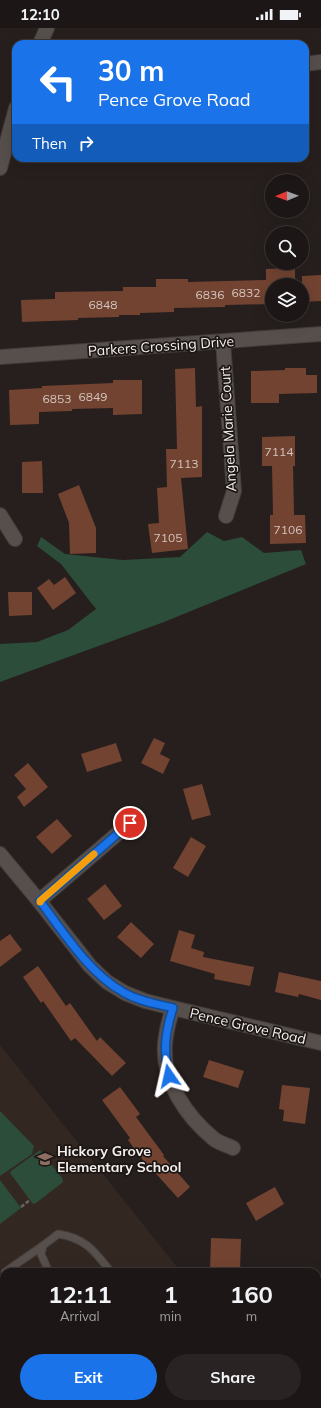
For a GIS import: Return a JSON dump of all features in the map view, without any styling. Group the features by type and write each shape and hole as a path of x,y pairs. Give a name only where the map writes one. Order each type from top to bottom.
{"street":[{"path":"42,40 47,28"},
{"path":"309,64 321,62"},
{"path":"0,168 12,123"},
{"name":"Parkers Crossing Drive","path":"0,357 321,334"},
{"name":"Angela Marie Court","path":"223,342 234,491 226,516"},
{"path":"0,515 15,539"},
{"path":"40,901 130,823"},
{"name":"Pence Grove Road","path":"0,854 40,901 90,966 107,982 124,993 145,1001 321,1043"},
{"path":"173,1008 167,1028 165,1061 174,1091 201,1127 215,1140 233,1148"}],"lane":[{"path":"10,1268 28,1255 44,1246 58,1234 80,1240 92,1248 108,1268"},
{"path":"44,1246 41,1254 47,1268"}],"path":[{"path":"21,1207 30,1200"}],"shaded area":[{"name":"Hickory Grove Elementary School","path":"0,1045 178,1268 0,1268"}],"green space":[{"path":"207,532 224,541 242,537 264,553 301,550 306,564 164,622 0,682 0,644 37,642 68,630 96,609 61,564 37,546 41,537 65,554 123,560 180,557"},
{"path":"0,1111 34,1146 32,1154 0,1176"},
{"path":"40,1150 62,1178 63,1182 33,1204 10,1173"},
{"path":"0,1180 21,1208 0,1224"}],"building":[{"path":"266,270 295,270 295,278 266,278"},
{"path":"321,275 321,301 309,302 309,278 302,278 302,276"},
{"path":"156,279 188,279 188,282 265,280 265,304 174,308 174,312 140,313 140,315 119,315 119,317 78,318 78,320 22,322 21,300 55,299 55,292 123,291 123,287 156,287"},
{"path":"195,368 196,407 202,406 202,477 181,478 188,549 152,553 148,524 159,523 157,488 167,487 166,449 177,449 175,369"},
{"path":"285,368 306,368 306,375 317,375 317,393 279,394 279,403 251,403 251,371 285,370"},
{"path":"113,380 142,380 142,414 113,415 113,408 72,409 72,411 39,412 39,424 10,425 9,390 42,388 42,386 113,383"},
{"path":"295,436 295,466 293,466 294,515 305,515 306,543 270,544 270,515 273,515 272,466 262,466 262,437"},
{"path":"42,461 43,493 22,493 22,462"},
{"path":"79,485 96,528 96,553 70,554 69,523 58,494"},
{"path":"65,577 76,593 53,610 37,588 49,579 54,585"},
{"path":"8,592 32,592 32,615 9,616"},
{"path":"154,738 165,743 160,754 170,759 163,774 141,763"},
{"path":"116,743 122,761 87,772 81,754"},
{"path":"28,763 48,787 24,807 17,797 26,789 14,775"},
{"path":"202,784 211,815 192,820 183,789"},
{"path":"57,819 72,836 52,854 36,837"},
{"path":"191,837 206,846 188,877 173,868"},
{"path":"105,884 122,906 104,920 87,899"},
{"path":"131,922 154,944 141,958 117,937"},
{"path":"179,930 195,935 191,948 204,952 203,957 254,967 250,986 214,979 215,974 170,961"},
{"path":"10,934 22,950 0,967 0,941"},
{"path":"38,966 66,1006 70,1003 97,1041 100,1037 126,1063 112,1076 75,1038 71,1041 43,1001 41,1003 23,977"},
{"path":"279,972 321,981 321,1000 299,994 298,997 275,992"},
{"path":"209,1060 244,1071 238,1088 203,1077"},
{"path":"282,1085 310,1088 305,1124 283,1121 284,1110 279,1109"},
{"path":"120,1087 140,1114 136,1117 164,1155 163,1156 190,1187 178,1198 149,1166 148,1167 128,1140 130,1138 102,1100"},
{"path":"275,1187 284,1204 256,1221 246,1203"},
{"path":"211,1238 241,1239 240,1268 210,1268"}],"slow traffic":[{"path":"40,902 94,854"}],"place":[{"name":"Hickory Grove Elementary School","path":"45,1159"}],"route":[{"path":"130,823 40,901 90,966 107,982 124,993 145,1001 173,1008 167,1028 165,1045 165,1061 169,1076"}]}
